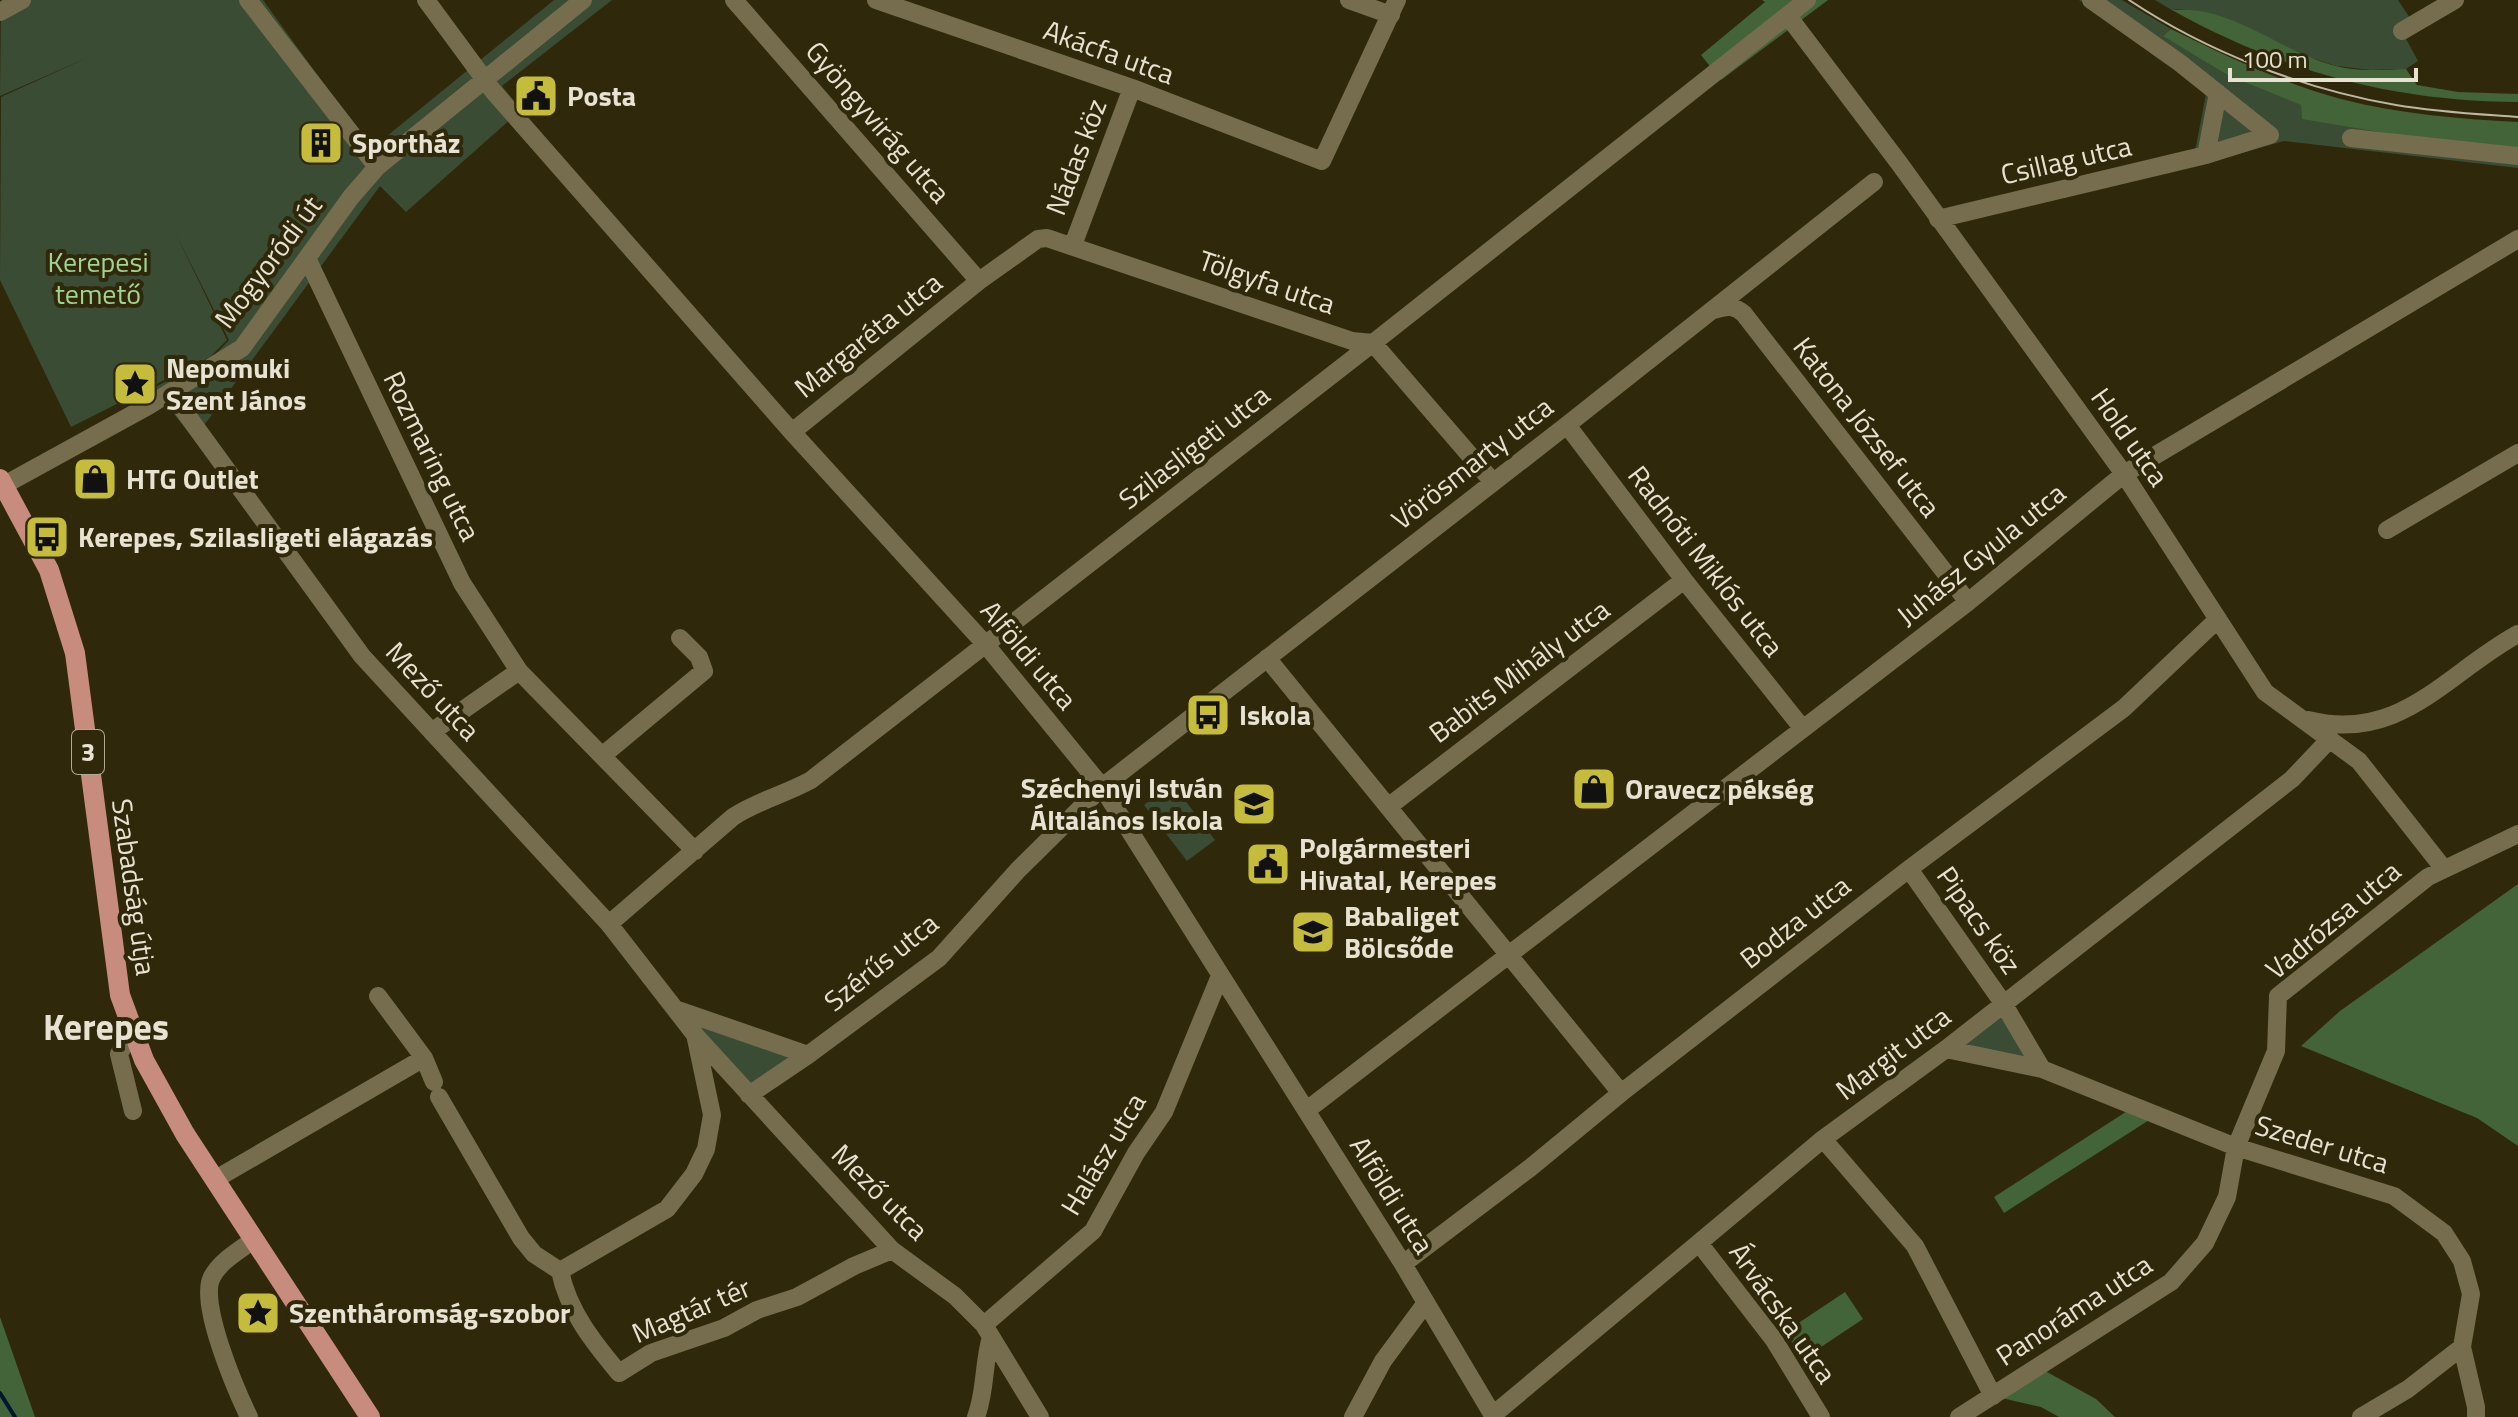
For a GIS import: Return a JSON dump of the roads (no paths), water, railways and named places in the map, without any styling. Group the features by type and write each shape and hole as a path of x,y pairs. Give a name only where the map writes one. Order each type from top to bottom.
{"main road":[{"name":"Szabadság útja","path":"2,482 49,570 75,653 120,995 132,1031 163,1097 214,1180 370,1417"}],"street":[{"path":"0,12 22,0"},
{"path":"248,0 377,167"},
{"name":"Alföldi utca","path":"426,0 484,79 792,432 986,645 1102,787 1403,1264 1493,1416"},
{"name":"Mogyoródi út","path":"2,482 171,393 242,348 351,197 377,167 583,0"},
{"name":"Gyöngyvirág utca","path":"734,0 979,281"},
{"name":"Akácfa utca","path":"876,0 1132,88 1322,161 1394,7"},
{"path":"1349,0 1394,7"},
{"name":"Szilasligeti utca","path":"609,924 733,817 748,807 811,780 1373,343 1807,0"},
{"path":"2091,0 2218,93 2206,155"},
{"path":"2402,31 2455,0"},
{"name":"Hold utca","path":"1788,16 2124,474 2265,692 2359,761 2444,869"},
{"name":"Nádas köz","path":"1073,245 1132,88"},
{"name":"Csillag utca","path":"1938,219 2206,155 2270,135 2218,93"},
{"path":"2351,138 2518,156"},
{"name":"Vörösmarty utca","path":"1102,787 1874,182"},
{"name":"Tölgyfa utca","path":"979,281 1038,239 1047,238 1352,341 1373,343"},
{"name":"Juhász Gyula utca","path":"1307,1110 1968,602 2124,474 2518,239"},
{"name":"Rozmaring utca","path":"307,258 462,583 519,671 695,851"},
{"name":"Margaréta utca","path":"792,432 979,281"},
{"name":"Katona József utca","path":"1712,311 1727,306 1736,307 1744,314 1968,602"},
{"path":"1373,343 1493,482"},
{"name":"Mező utca","path":"171,393 362,656 609,924 696,1036 892,1250 955,1296 988,1331 1040,1417"},
{"name":"Radnóti Miklós utca","path":"1567,425 1684,580 1803,729"},
{"path":"2387,530 2518,453"},
{"name":"Babits Mihály utca","path":"1388,807 1684,580"},
{"name":"Bodza utca","path":"1403,1264 1530,1168 1621,1093 1909,869 2124,708 2218,619"},
{"path":"2300,718 2343,726 2377,720 2417,705 2498,645 2518,634"},
{"path":"602,756 704,671 699,657 680,638"},
{"path":"1267,658 1621,1093"},
{"path":"433,731 519,671"},
{"name":"Margit utca","path":"1493,1416 1759,1196 1823,1139 1946,1049 2292,779 2330,739"},
{"name":"Szérűs utca","path":"749,1095 939,958 1018,870 1102,787"},
{"name":"Vadrózsa utca","path":"2236,1147 2276,1051 2278,996 2428,877 2518,834"},
{"name":"Pipacs köz","path":"1909,869 2003,1003"},
{"name":"Halász utca","path":"988,1331 1093,1231 1136,1153 1164,1112 1220,976"},
{"path":"378,996 424,1058 436,1089 521,1238 534,1254 560,1271 667,1209 694,1174 706,1149 712,1115 696,1036"},
{"path":"2003,1003 2042,1069"},
{"path":"675,1009 808,1055"},
{"path":"132,1031 119,1054 133,1111"},
{"name":"Szeder utca","path":"1946,1049 2042,1069 2236,1147 2394,1196 2444,1233 2462,1261 2471,1294 2462,1347 2476,1417"},
{"path":"214,1180 424,1058"},
{"path":"1823,1139 1915,1246 1993,1396"},
{"name":"Panoráma utca","path":"1959,1417 2171,1282 2205,1243 2227,1197 2236,1147"},
{"path":"249,1417 209,1314 207,1288 222,1264 253,1240"},
{"name":"Árvácska utca","path":"1699,1243 1774,1340 1821,1417"},
{"name":"Magtár tér","path":"560,1271 563,1288 581,1324 619,1373 651,1353 724,1328 757,1310 797,1297 854,1266 892,1250"},
{"path":"1353,1417 1383,1361 1425,1304"},
{"path":"976,1417 985,1390 988,1331"},
{"path":"2361,1417 2408,1389 2462,1347"}],"waterway":[{"path":"0,1393 15,1417"}],"tram line":[{"path":"2129,0 2223,52 2326,89 2411,107 2518,117"}],"place":[{"name":"Posta","path":"536,96"},
{"name":"Sportház","path":"321,143"},
{"name":"Nepomuki Szent János","path":"135,384"},
{"name":"HTG Outlet","path":"95,479"},
{"name":"Kerepes, Szilasligeti elágazás","path":"47,537"},
{"name":"Iskola","path":"1208,715"},
{"name":"Oravecz pékség","path":"1594,789"},
{"name":"Széchenyi István Általános Iskola","path":"1254,804"},
{"name":"Polgármesteri Hivatal, Kerepes","path":"1268,864"},
{"name":"Babaliget Bölcsőde","path":"1313,932"},
{"name":"Szentháromság-szobor","path":"258,1313"}],"district":[{"name":"Kerepes","path":"106,1027"}],"park label":[{"name":"Kerepesi temető","path":"98,278"}]}
